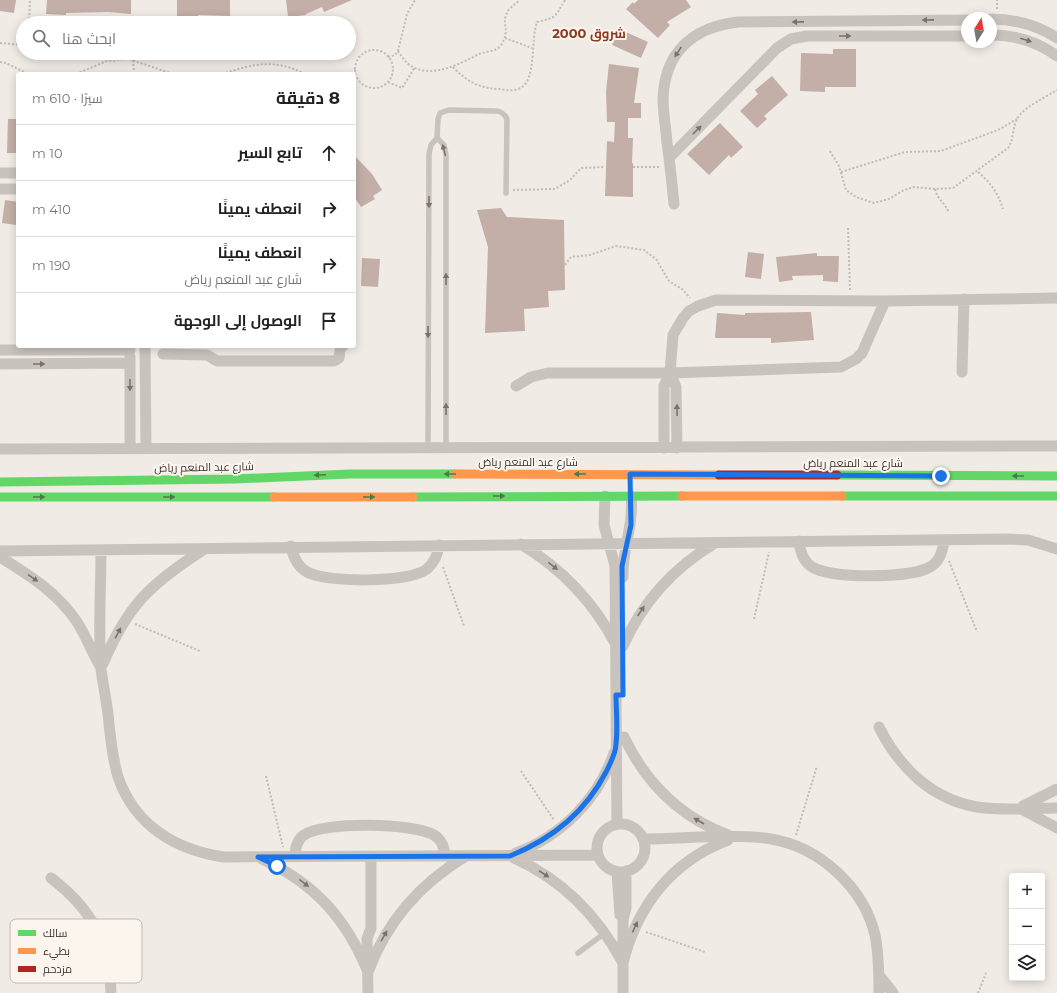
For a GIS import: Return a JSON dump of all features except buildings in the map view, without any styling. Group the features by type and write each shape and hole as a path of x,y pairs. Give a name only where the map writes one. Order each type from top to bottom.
{"street":[{"path":"997,19 1009,20 1026,24 1042,29 1057,38"},
{"path":"674,204 664,110 664,87 670,65 682,46 702,31 726,24 828,21 961,20"},
{"path":"828,21 829,36"},
{"path":"670,162 784,43 799,36 961,36"},
{"path":"997,36 1008,36 1028,40 1046,48 1057,56"},
{"path":"0,173 16,173"},
{"path":"0,189 16,189"},
{"path":"664,448 664,386 670,373 673,335 683,318 698,306 716,300 885,301 1057,298"},
{"path":"962,372 964,299"},
{"path":"516,386 531,377 548,373 670,373 841,367 849,364 862,353 885,301"},
{"path":"0,350 130,348 130,448"},
{"path":"145,348 146,448"},
{"path":"163,354 207,355 218,361 334,361 339,358 340,348"},
{"path":"0,364 130,363"},
{"path":"670,373 674,379 676,387 677,448"},
{"path":"0,449 1057,446"},
{"name":"شارع عبد المنعم رياض","path":"0,482 235,479 350,474 605,485 1057,496"},
{"name":"شارع عبد المنعم رياض","path":"0,497 1057,476"},
{"path":"605,485 603,515 615,566 619,646 621,824"},
{"path":"619,646 622,566 631,525 630,485"},
{"path":"0,551 203,550 291,546 439,549 520,544 771,541 944,543 1028,540 1057,549"},
{"path":"799,541 802,556 813,567 841,574 863,576 906,573 928,568 938,559 944,543"},
{"path":"619,646 654,593 683,564 717,542"},
{"path":"520,544 554,566 583,595 619,646"},
{"path":"291,546 296,561 307,572 335,579 357,580 379,579 422,572 432,564 439,549"},
{"path":"101,550 101,668 118,778 127,796 138,812 152,827 168,839 185,848 204,854 224,857 598,855"},
{"path":"101,668 125,620 145,594 170,571 203,550"},
{"path":"0,557 41,584 66,608 85,636 101,668"},
{"path":"879,727 888,747 902,764 917,780 936,792 956,801 977,806 1057,808"},
{"path":"510,856 533,846 560,829 576,815 601,782 620,741"},
{"path":"620,741 642,771 668,799 699,822 734,838"},
{"path":"1019,808 1057,789"},
{"path":"1019,808 1057,828"},
{"path":"621,824 638,830 644,839 645,846 642,859 632,869 622,872 605,866 598,855 598,842 601,835 605,830 621,824"},
{"path":"290,857 300,839 310,832 349,826 369,825 389,826 428,833 439,839 445,856"},
{"path":"644,839 754,837 793,845 812,853 845,879 858,896 868,914 875,934 879,954 879,993"},
{"path":"623,964 634,928 654,894 667,879 698,854 734,838"},
{"path":"367,856 370,928 367,938 368,993"},
{"path":"368,972 384,936 406,904 434,877 467,856"},
{"path":"510,856 541,872 556,882 583,905 605,933 623,964"},
{"path":"258,857 294,876 326,902 350,935 368,972"},
{"path":"622,872 618,908 623,920 623,993"},
{"path":"51,878 76,900 90,919"},
{"path":"879,975 893,993"},
{"path":"110,983 111,993"}],"lane":[{"path":"428,448 429,154 431,145 437,138 438,118 443,111 502,112 507,119 506,192"},
{"path":"437,138 444,145 446,154 446,448"},
{"path":"578,953 605,933"}],"path":[{"path":"29,16 30,0"},
{"path":"388,57 395,55 398,51 407,14 415,0"},
{"path":"398,51 408,63 415,67 427,70 440,70 453,67 486,51 498,48 505,38 507,29 505,18 507,12 520,0"},
{"path":"453,67 464,79 477,86 514,90 523,87 527,81 537,22 549,21 555,17 565,0"},
{"path":"505,38 532,48"},
{"path":"0,43 16,44"},
{"path":"355,72 357,61 364,53 374,50 384,53 391,61 393,72 388,82 379,87 368,87 356,79"},
{"path":"81,72 107,61 133,60 167,72"},
{"path":"133,60 134,72"},
{"path":"0,62 6,63 24,72"},
{"path":"229,72 260,63 276,64 301,72"},
{"path":"388,82 402,88 415,67"},
{"path":"841,172 905,152 940,151 998,130 1017,118 1022,112 1057,90"},
{"path":"830,151 837,160 846,190 856,197 874,203 889,199 904,190 914,187 935,189 953,188 978,172 1008,148 1012,143 1017,118"},
{"path":"633,167 670,162"},
{"path":"506,192 555,189 570,180 581,168 605,167"},
{"path":"978,172 988,180 998,194 1003,209"},
{"path":"935,189 938,197 947,206 949,213"},
{"path":"848,228 850,300"},
{"path":"565,264 571,257 590,256 616,246 644,250 656,259 669,281 682,289 698,306"},
{"path":"754,619 771,541"},
{"path":"944,543 977,632"},
{"path":"439,549 464,626"},
{"path":"125,620 200,651"},
{"path":"793,845 817,766"},
{"path":"521,771 560,829"},
{"path":"266,776 290,857"},
{"path":"634,928 705,952"},
{"path":"978,993 986,973"}],"traffic: fast":[{"path":"0,482 235,479 350,474 455,474"},
{"path":"837,475 1057,476"},
{"path":"413,497 682,496"},
{"path":"842,496 1057,496"},
{"path":"0,497 274,497"}],"traffic: slow":[{"path":"455,474 719,475"},
{"path":"682,496 842,496"},
{"path":"274,497 413,497"}],"traffic: jam":[{"path":"719,475 837,475"}],"district":[{"name":"شروق 2000","path":"589,33"}],"route":[{"path":"277,866 258,857 510,856 528,849 544,840 576,815 589,800 601,782 610,764 616,745 616,695 623,695 622,566 631,525 632,506 630,474 941,476"}]}
